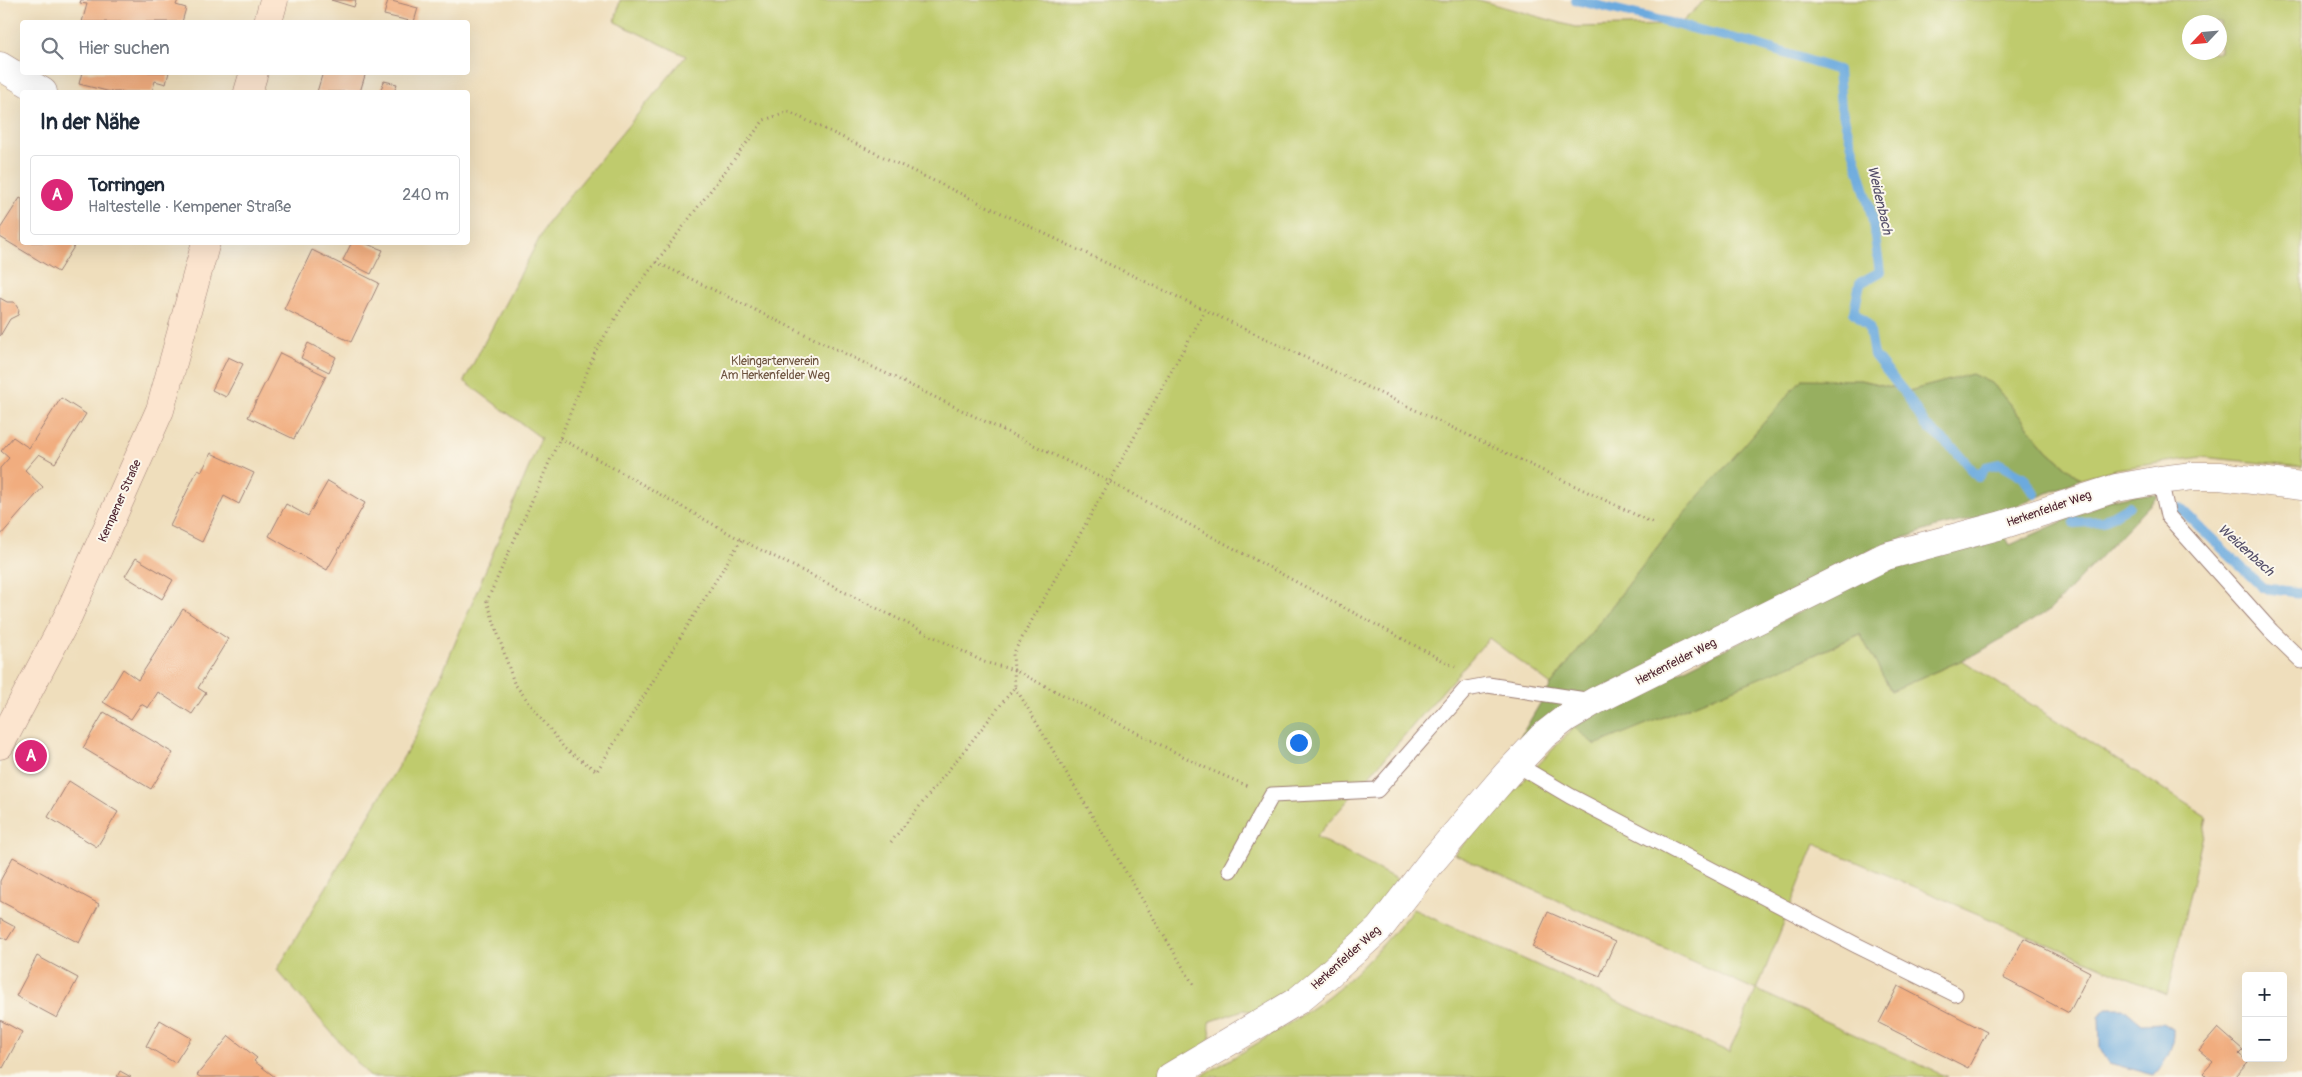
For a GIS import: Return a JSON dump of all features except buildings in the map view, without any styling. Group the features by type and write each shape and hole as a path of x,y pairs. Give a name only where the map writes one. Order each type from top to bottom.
{"main road":[{"path":"269,20 274,0"},
{"path":"249,90 253,75"},
{"name":"Kempener Straße","path":"0,746 68,616 160,410 205,245"}],"street":[{"path":"0,66 40,90"},
{"name":"Herkenfelder Weg","path":"1170,1077 1297,1001 1379,929 1433,860 1516,764 1543,736 1566,718 1595,701 1886,556 2002,526 2116,488 2160,480 2193,476 2220,476 2302,486"}],"lane":[{"path":"2160,480 2168,516 2271,631 2302,661"},
{"path":"1230,870 1272,795 1377,790 1466,689 1488,684 1595,701"},
{"path":"1516,764 1570,796 1856,945 1955,994"}],"path":[{"path":"741,540 597,771 564,749 514,683 487,602 560,438 596,350 625,303 764,120 789,112 1656,524"},
{"path":"656,262 1110,482 1488,684"},
{"path":"1193,984 1014,687 1013,654 1205,311"},
{"path":"560,438 741,540 984,662 1014,670 1208,769 1272,795"},
{"path":"891,842 1014,687"}],"green space":[{"name":"Kleingartenverein Am Herkenfelder Weg","path":"620,0 1479,0 1575,27 1679,25 1705,0 2302,0 2302,467 2202,457 2116,469 2081,479 2048,451 1993,384 1972,375 1909,391 1860,380 1675,524 1551,685 1489,638 1316,837 1404,883 1374,921 1262,1013 1243,1010 1209,1022 1211,1037 1202,1048 1154,1077 370,1077 277,970 416,736 541,438 464,381 548,222 686,56 615,22"},
{"path":"1972,374 1993,384 2048,451 2081,479 2000,513 1936,527 1874,548 1512,751 1551,685 1675,524 1802,379 1860,380 1909,391"},
{"path":"2134,495 2159,495 2050,610 1976,654 1891,691 1860,634 1794,664 1595,745 1574,727 1599,712 1883,570 2005,536 2010,545 2110,500"},
{"path":"1861,634 1891,691 1962,660 2207,817 2167,995 1815,844 1757,990 1947,1077 1200,1077 1287,1025 1329,996 1367,961 1413,909 1729,1052 1756,990 1454,854 1574,727 1794,664"}],"water":[{"path":"2107,1008 2123,1008 2142,1024 2162,1023 2173,1029 2169,1054 2163,1065 2154,1075 2109,1063 2100,1048 2099,1017"}],"waterway":[{"name":"Weidenbach","path":"1576,0 1752,43 1838,70 1841,107 1872,216 1880,272 1860,283 1854,312 1869,326 1874,355 1908,397 1925,425 1957,452 1978,477 1986,467 2000,464 2023,477 2035,494"},
{"name":"Weidenbach","path":"2075,521 2074,523 2103,521 2129,506"},
{"name":"Weidenbach","path":"2180,508 2263,588 2302,593"}],"place":[{"name":"Torringen","path":"31,756"}]}
